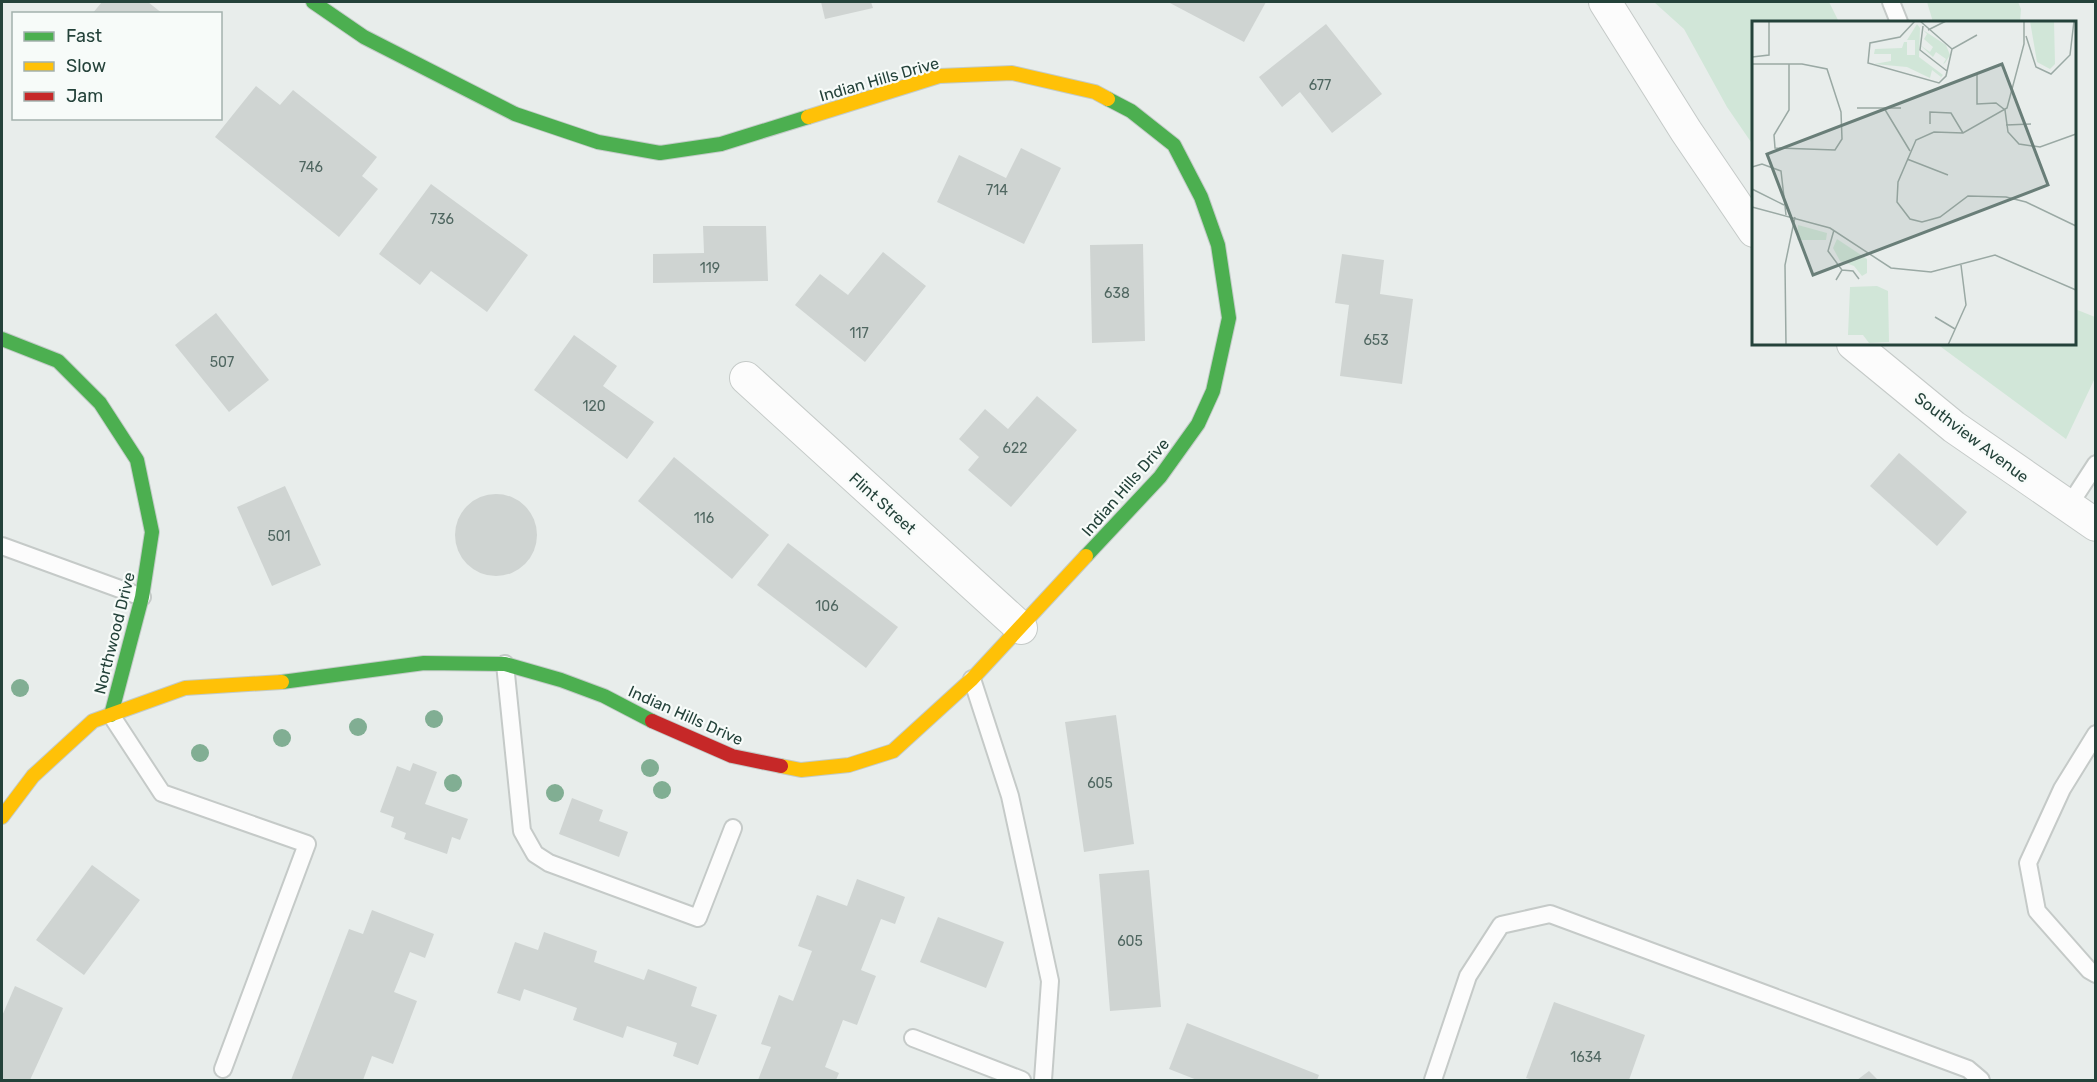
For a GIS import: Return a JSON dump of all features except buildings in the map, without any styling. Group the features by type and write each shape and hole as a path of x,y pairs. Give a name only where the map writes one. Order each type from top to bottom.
{"street":[{"name":"Indian Hills Drive","path":"2,817 33,776 93,721 185,688 290,682 424,663 505,664 561,680 604,696 651,722 732,756 801,770 849,765 893,751 972,679 1160,477 1198,424 1213,391 1228,318 1218,245 1201,197 1174,145 1131,111 1095,92 1012,73 939,76 720,144 660,153 598,142 515,114 364,37 314,2"},
{"path":"1605,2 1686,131 1752,228"},
{"name":"Northwood Drive","path":"2,339 58,361 100,403 137,459 152,531 142,597 111,715"},
{"name":"Southview Avenue","path":"1854,345 1954,427 2096,525"},
{"name":"Flint Street","path":"746,378 1020,628"}],"lane":[{"path":"1891,2 1899,21"},
{"path":"2068,507 2096,464"},
{"path":"2,546 142,597"},
{"path":"505,664 522,831 535,854 549,862 698,918 733,828"},
{"path":"972,679 1010,796 1050,981 1043,1080"},
{"path":"111,715 162,793 307,844 223,1069"},
{"path":"2096,734 2062,789 2028,862 2037,911 2096,974"},
{"path":"1433,1080 1468,976 1501,925 1550,914 1968,1069 1981,1080"},
{"path":"913,1038 1022,1080"}],"green space":[{"path":"1654,2 1829,2 1838,21 1752,21 1752,144 1727,107 1684,29"},
{"path":"1927,2 2018,2 2021,9 2020,21 1933,21"},
{"path":"2076,309 2095,317 2095,378 2066,439 1938,345 2076,345"}],"traffic: fast":[{"path":"313,2 364,37 515,114 598,142 660,153 721,144 808,117"},
{"path":"1086,556 1160,477 1198,424 1213,391 1229,318 1218,245 1201,197 1174,145 1131,111 1108,99"},
{"path":"2,339 58,361 100,403 137,460 152,532 142,597 111,715"},
{"path":"282,682 424,663 505,664 561,680 604,696 652,721"}],"traffic: slow":[{"path":"808,117 939,76 1012,73 1095,92 1108,99"},
{"path":"781,766 801,770 849,765 893,751 972,679 1086,556"},
{"path":"2,817 33,776 93,721 185,688 282,682"}],"traffic: jam":[{"path":"652,721 732,756 781,766"}]}
